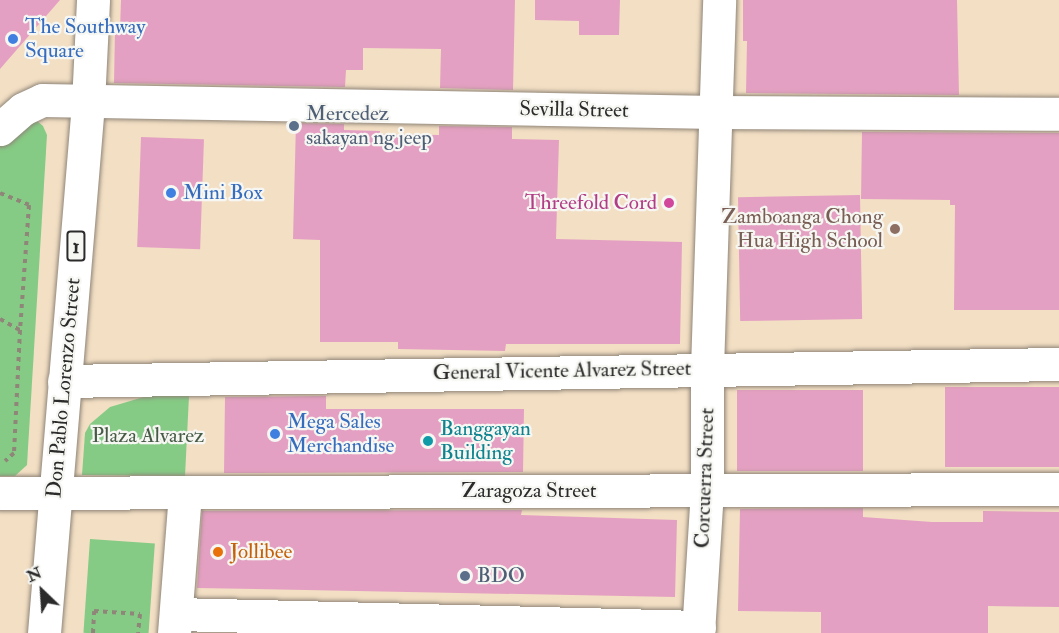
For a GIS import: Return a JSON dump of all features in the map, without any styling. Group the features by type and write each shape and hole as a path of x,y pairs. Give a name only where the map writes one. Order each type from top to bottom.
{"street":[{"name":"Don Pablo Lorenzo Street","path":"44,633 88,103 93,0"},
{"name":"Corcuerra Street","path":"698,630 707,490 707,368 718,0"},
{"name":"Sevilla Street","path":"0,129 23,109 42,100 88,103 716,112 1059,114"},
{"name":"General Vicente Alvarez Street","path":"64,381 707,368 1059,364"},
{"name":"Zaragoza Street","path":"0,493 1059,489"},
{"path":"185,492 175,623 698,630"}],"path":[{"path":"0,193 28,205 14,453 7,461 0,461"},
{"path":"0,319 20,330"},
{"path":"93,633 94,611 140,614 138,633"}],"green space":[{"path":"28,120 37,121 43,126 47,135 27,465 15,476 0,476 0,142"},
{"name":"Plaza Alvarez","path":"147,396 189,396 185,476 82,475 85,433 90,424 110,407"},
{"path":"90,539 155,544 149,633 83,633"}],"building":[{"name":"The Southway Square","path":"0,0 60,0 0,69"},
{"path":"121,0 515,0 513,90 440,88 441,49 363,48 363,70 346,70 345,87 114,83 115,30 120,30"},
{"path":"535,0 620,0 619,35 579,35 579,21 535,20"},
{"path":"743,0 957,0 959,95 746,93 747,41 743,41"},
{"path":"296,123 344,124 344,130 380,131 380,134 439,135 439,126 512,127 512,139 559,140 556,239 682,242 680,344 506,344 505,351 398,349 398,342 320,342 320,240 293,239"},
{"path":"862,132 1059,133 1059,310 954,310 955,205 950,205 950,200 861,199"},
{"name":"Mini Box","path":"141,137 204,139 200,249 137,247"},
{"path":"860,195 862,319 740,321 738,197"},
{"path":"945,387 1059,387 1059,467 945,467"},
{"path":"737,390 863,390 863,471 737,471"},
{"path":"326,396 326,409 524,409 523,472 224,473 225,397"},
{"path":"863,508 863,517 932,522 983,522 983,511 1059,512 1059,607 988,606 988,633 821,633 821,612 738,611 740,509"},
{"path":"522,510 521,515 677,520 675,597 197,588 202,511"}],"place":[{"name":"The Southway Square","path":"13,39"},
{"name":"Mercedez sakayan ng jeep","path":"294,126"},
{"name":"Mini Box","path":"171,193"},
{"name":"Threefold Cord","path":"669,203"},
{"name":"Zamboanga Chong Hua High School","path":"895,229"},
{"name":"Mega Sales Merchandise","path":"275,434"},
{"name":"Banggayan Building","path":"428,441"},
{"name":"Jollibee","path":"218,552"},
{"name":"BDO","path":"465,576"}]}
